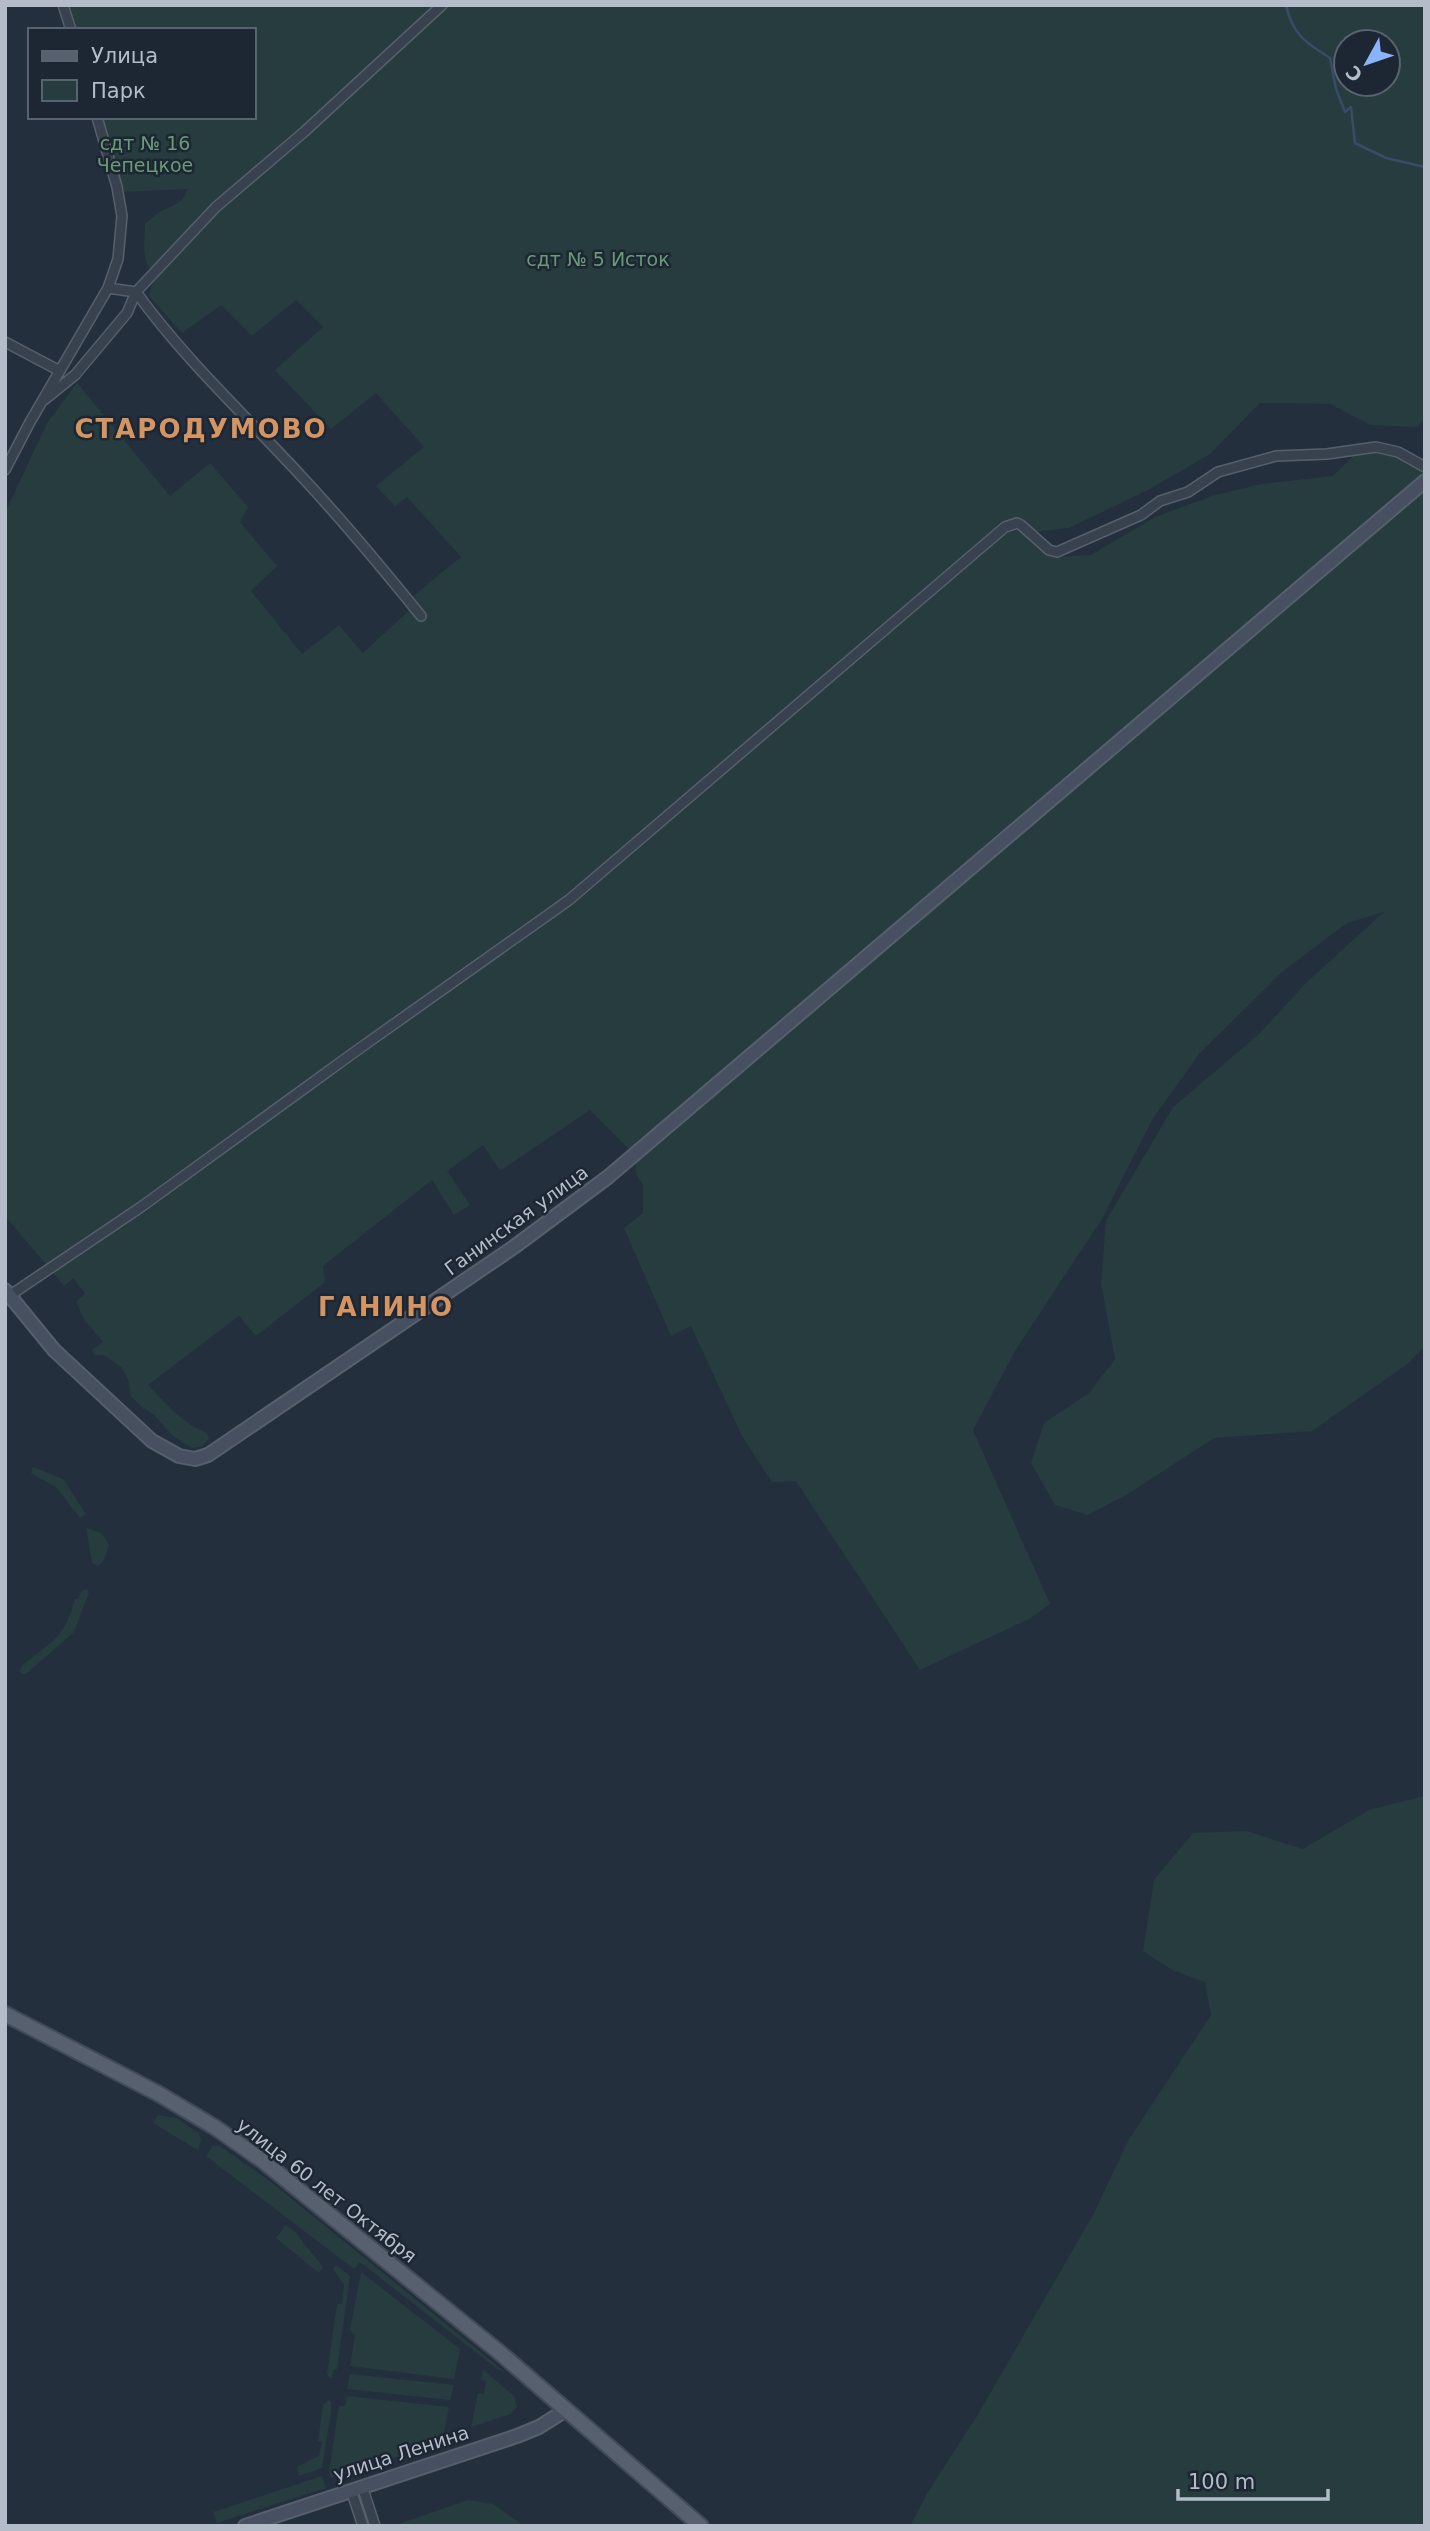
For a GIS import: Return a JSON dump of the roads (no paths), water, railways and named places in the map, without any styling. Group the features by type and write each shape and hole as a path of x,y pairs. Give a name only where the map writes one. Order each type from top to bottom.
{"main road":[{"name":"улица 60 лет Октября","path":"5,2014 159,2094 216,2128 263,2161 489,2344 701,2526"}],"street":[{"path":"63,5 70,28"},
{"path":"44,400 75,376 127,313 136,292 216,207 304,132 442,5"},
{"path":"5,470 108,288 118,259 122,216 117,187 98,119"},
{"path":"108,288 136,292 152,315 225,397 304,479 421,616"},
{"path":"5,342 60,371"},
{"path":"7,1293 152,1199 569,900 1005,527 1017,523 1049,550 1057,552 1141,515 1160,501 1188,492 1218,472 1276,456 1327,454 1376,447 1398,452 1425,467"},
{"name":"Ганинская улица","path":"7,1293 54,1350 152,1441 178,1456 195,1458 208,1455 504,1254 588,1193 1425,481"},
{"name":"улица Ленина","path":"245,2526 528,2432 566,2410"},
{"path":"356,2488 363,2526"},
{"path":"356,2488 375,2526"}],"waterway":[{"path":"1286,5 1296,31 1330,58 1336,89 1345,112 1351,107 1355,143 1386,158 1425,167"}],"district":[{"name":"СТАРОДУМОВО","path":"201,429"},
{"name":"ГАНИНО","path":"386,1307"}],"park label":[{"name":"сдт № 16 Чепецкое","path":"145,154"},
{"name":"сдт № 5 Исток","path":"598,259"}]}
